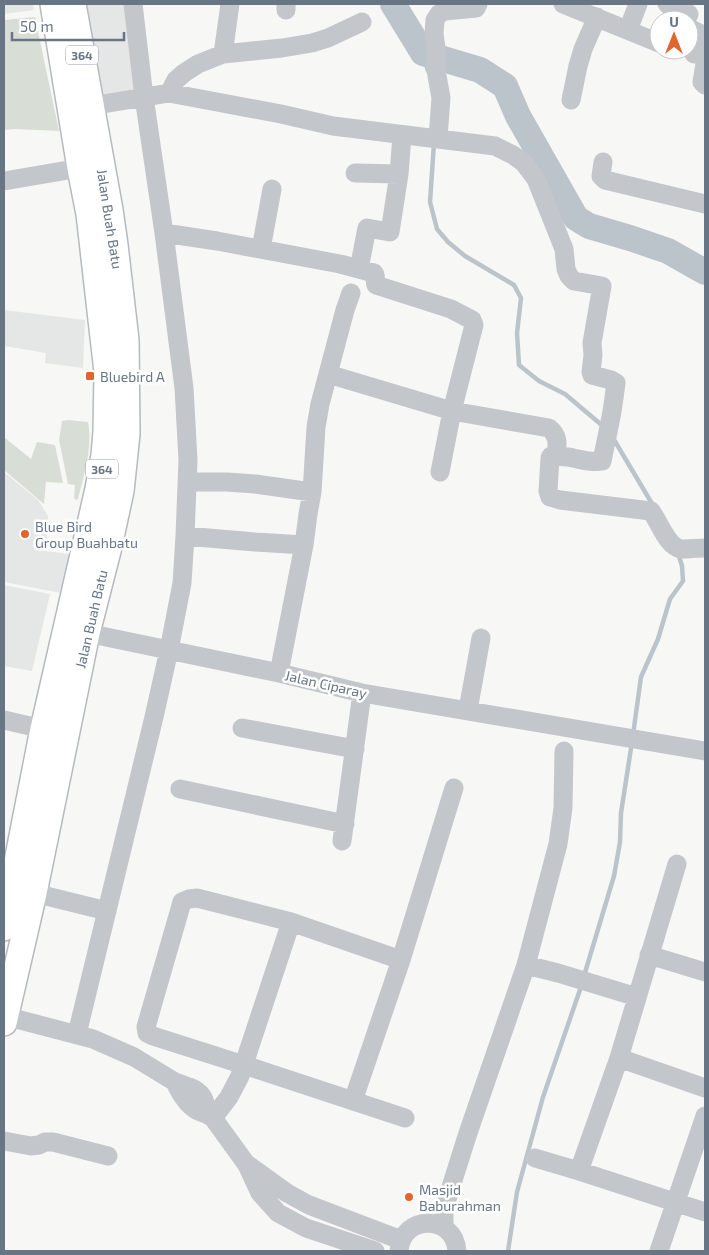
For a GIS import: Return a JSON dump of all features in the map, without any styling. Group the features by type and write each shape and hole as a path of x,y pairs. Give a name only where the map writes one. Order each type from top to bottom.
{"main road":[{"name":"Jalan Buah Batu","path":"53,4 80,168 100,212"},
{"name":"Jalan Buah Batu","path":"4,1020 34,893 87,633 108,552 121,491 127,434 126,340 105,248 91,106 73,4"},
{"name":"Jalan Buah Batu","path":"4,928 43,729 98,489 104,455 107,372 105,248"}],"street":[{"path":"76,1034 154,717 182,583 185,536 188,460 184,388 133,4"},
{"path":"223,54 230,4"},
{"path":"435,138 441,98 436,70 435,20 439,14 476,8 478,4"},
{"path":"563,4 649,39"},
{"path":"628,30 638,4"},
{"path":"667,4 680,10"},
{"path":"571,100 583,49 597,17"},
{"path":"169,94 176,80 184,73 198,64 223,54 312,43 328,38 362,22"},
{"path":"697,60 702,82 705,85"},
{"path":"91,106 169,94 281,114 333,126 495,146 524,163 536,179 547,205 564,249 566,270 569,276 574,281 602,286 592,343 591,372 592,375 616,383 604,458 601,462 551,456"},
{"path":"359,269 367,228 390,232 399,174 402,134"},
{"path":"603,162 602,176 605,180 705,204"},
{"path":"4,181 80,168"},
{"path":"355,173 399,174"},
{"path":"261,249 272,189"},
{"path":"164,233 340,264 374,273 376,275 376,285 451,309 470,318 474,322 452,411 440,472"},
{"path":"279,673 304,545 312,492 316,427 320,404 351,293"},
{"path":"328,374 452,411 549,428 554,432 557,440 556,454 551,456"},
{"path":"551,456 548,491 550,497 560,500 651,511 666,537 678,548 705,548"},
{"path":"187,482 255,484 312,492"},
{"path":"185,536 304,545"},
{"name":"Jalan Ciparay","path":"87,633 279,673 362,693 705,751"},
{"path":"468,710 482,638"},
{"path":"180,789 344,832 362,693"},
{"path":"4,720 43,729"},
{"path":"242,728 355,749"},
{"path":"441,1220 468,1133 526,965 558,844 563,808 564,751"},
{"path":"353,1101 401,960 454,788"},
{"path":"579,1171 618,1058 677,864"},
{"path":"34,893 107,911"},
{"path":"401,960 291,922 197,898 189,899 182,902 146,1027 147,1032 153,1036 405,1118"},
{"path":"206,1111 229,1097 235,1087 291,922"},
{"path":"649,955 705,972"},
{"path":"526,965 637,997"},
{"path":"4,1020 76,1034 93,1039 134,1057 182,1089 206,1111 247,1165 260,1193 278,1213 306,1228 374,1251"},
{"path":"618,1058 705,1088"},
{"path":"659,1251 705,1116"},
{"path":"4,1141 31,1146 53,1142 108,1156"},
{"path":"535,1158 705,1212"},
{"path":"247,1165 287,1193 309,1205 400,1246 406,1232 415,1226 441,1220"},
{"path":"441,1220 452,1235 457,1251"}],"shaded area":[{"path":"4,4 33,4 34,10 4,14"},
{"path":"85,4 132,4 142,95 102,99"},
{"path":"35,17 59,131 4,130 4,20"},
{"path":"4,310 85,320 83,368 45,363 46,353 4,346"},
{"path":"62,421 88,422 89,432 87,461 78,499 76,500 74,498 75,485 68,484 59,440"},
{"path":"4,437 31,459 37,442 55,445 63,483 46,482 44,504 4,470"},
{"name":"Blue Bird Group Buahbatu","path":"4,472 38,500 48,516 46,551 69,554 61,593 4,582"},
{"path":"4,585 50,594 32,671 4,666"}],"waterway":[{"path":"393,4 423,53 480,70 505,86 518,116 576,218 589,226 668,251 705,272"},
{"path":"423,53 428,71"},
{"path":"434,143 430,202 437,229 448,242 465,256 514,285 521,298 517,333 519,365 539,381 565,394 604,427"},
{"path":"613,438 654,507"},
{"path":"633,735 641,677 658,639 670,599 683,581 682,566 678,553"},
{"path":"584,976 614,876 632,742"},
{"path":"508,1251 517,1192 543,1097 582,984"}],"place":[{"name":"Bluebird A","path":"90,376"},
{"name":"Blue Bird Group Buahbatu","path":"25,534"},
{"name":"Masjid Baburahman","path":"409,1197"}]}
